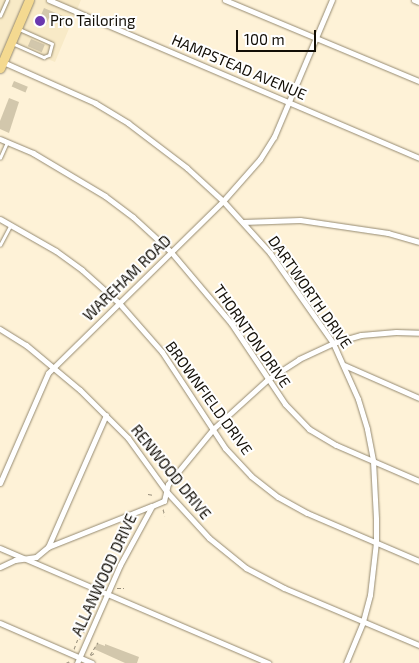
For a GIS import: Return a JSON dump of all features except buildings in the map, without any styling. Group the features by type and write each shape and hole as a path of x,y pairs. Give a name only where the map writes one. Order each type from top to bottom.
{"main road":[{"path":"1,65 29,0"}],"street":[{"name":"HAMPSTEAD AVENUE","path":"49,0 419,158"},
{"path":"225,0 419,81"},
{"name":"WAREHAM ROAD","path":"0,483 48,373 223,201 260,159 274,137 332,0"},
{"path":"414,0 419,2"},
{"name":"DARTWORTH DRIVE","path":"1,65 70,90 128,123 187,168 223,201 270,253 333,343 365,421 373,461 376,542 370,595 363,622 346,663"},
{"name":"THORNTON DRIVE","path":"0,140 33,153 105,196 133,217 171,252 231,323 267,380 285,404 309,429 336,445 419,481"},
{"name":"BROWNFIELD DRIVE","path":"0,219 56,251 82,270 119,303 162,352 225,448 251,476 278,497 306,513 419,561"},
{"path":"243,222 300,220 388,233 419,242"},
{"name":"RENWOOD DRIVE","path":"0,329 26,345 106,415 128,438 167,492 209,538 246,568 284,588 419,645"},
{"name":"ALLANWOOD DRIVE","path":"79,660 107,594 152,506 164,501 168,484 214,429 267,380 299,359 333,343 361,335 396,332 419,333"},
{"path":"344,366 419,398"},
{"path":"48,547 106,415"},
{"path":"0,566 36,557 48,547 152,506"},
{"path":"0,548 268,663"},
{"path":"0,624 79,660 92,663"}],"lane":[{"path":"0,14 7,0"},
{"path":"11,43 44,57 49,55 52,44 17,28"},
{"path":"0,158 7,142"},
{"path":"0,244 11,225"}],"path":[{"path":"148,494 154,495"},
{"path":"163,509 165,516"},
{"path":"102,578 103,584"},
{"path":"117,588 124,588"},
{"path":"74,648 79,637 81,639 87,625"},
{"path":"96,652 90,655 98,642"},
{"path":"66,663 70,661"}],"shaded area":[{"path":"0,0 81,0 55,62 9,43 0,64"}],"place":[{"name":"Pro Tailoring","path":"40,21"}]}
